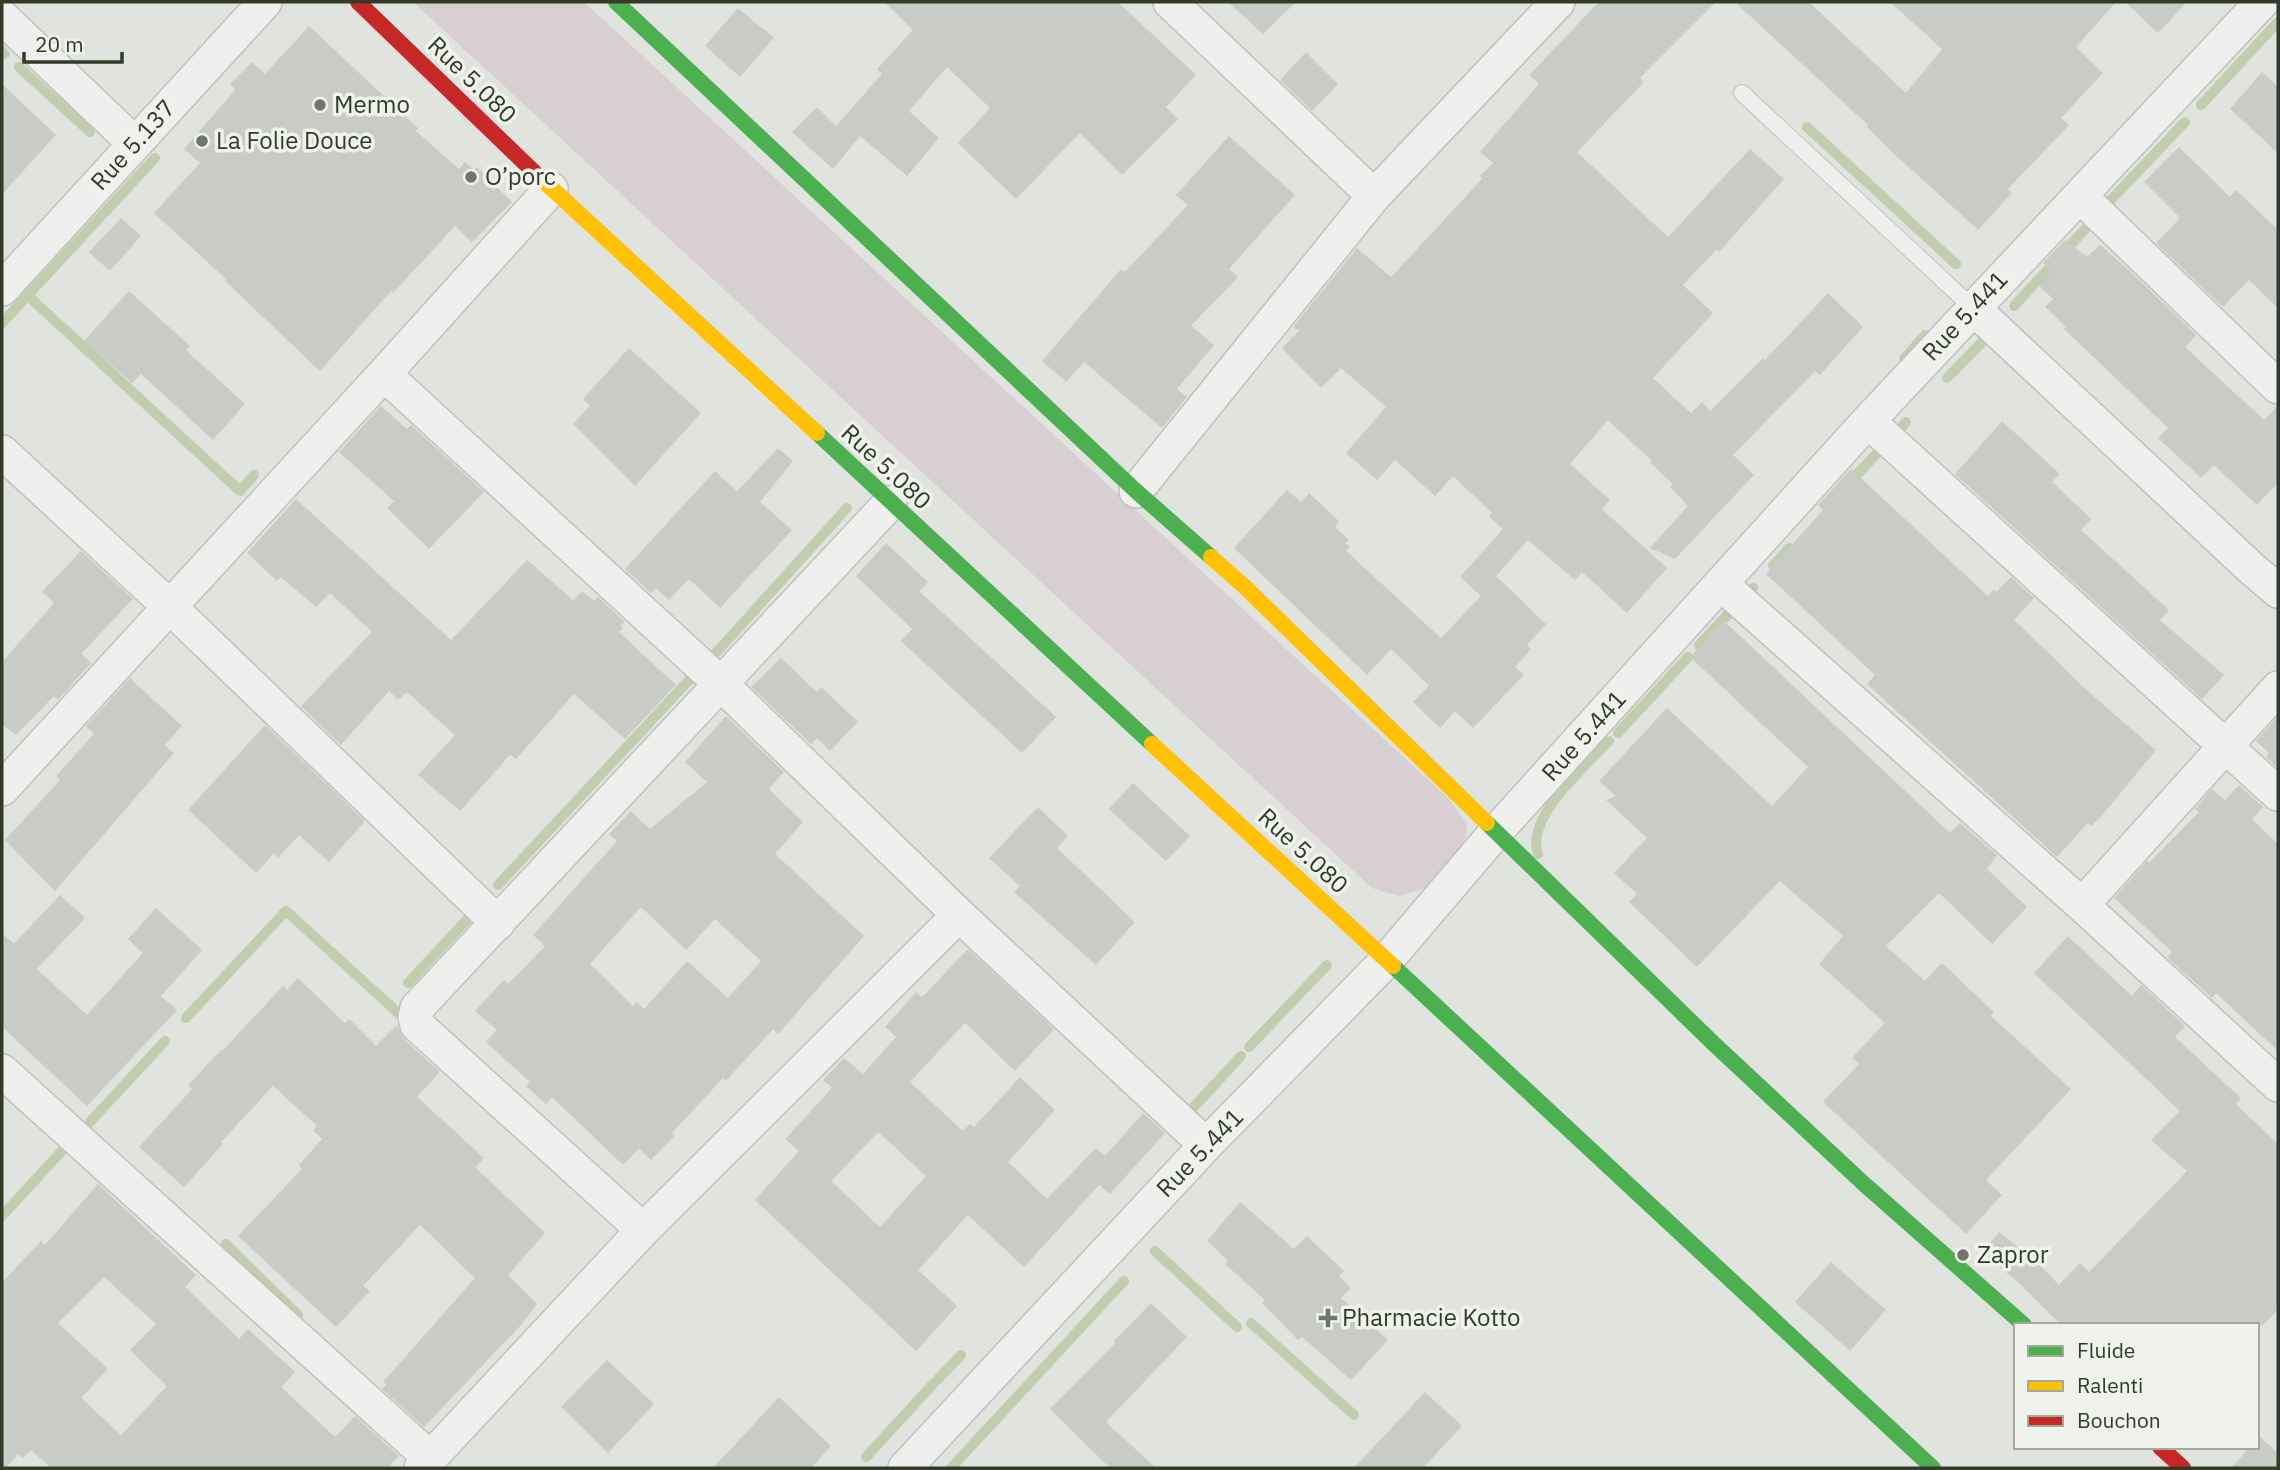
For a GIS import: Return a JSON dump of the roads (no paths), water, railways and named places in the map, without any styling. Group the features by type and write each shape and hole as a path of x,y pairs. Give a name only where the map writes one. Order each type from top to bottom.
{"main road":[{"name":"Rue 5.080","path":"358,2 551,189 1933,1468"},
{"path":"616,2 1136,491 1244,586 1703,1033 1863,1183 2022,1323"},
{"path":"2162,1449 2183,1468"}],"street":[{"name":"Rue 5.137","path":"2,289 265,2"},
{"path":"1170,2 1374,196"},
{"path":"1136,491 1374,196 1558,2"},
{"name":"Rue 5.441","path":"905,1468 1206,1145 1387,961 1495,833 1972,307 2262,2"},
{"path":"2,17 134,143"},
{"path":"2,789 551,189"},
{"path":"2080,196 2278,387"},
{"path":"1972,307 2278,591"},
{"path":"384,374 721,684 959,915 1206,1145"},
{"path":"1868,421 2278,794"},
{"path":"2,452 170,607 498,923"},
{"path":"643,1230 417,1025 417,1008 890,503"},
{"path":"1721,584 2082,905 2278,1085"},
{"path":"2082,905 2278,688"},
{"path":"2,1071 425,1463 643,1230 959,915"}],"lane":[{"path":"1742,93 1972,307"}],"waterway":[{"path":"2201,105 2278,22"},
{"path":"2,51 5,54"},
{"path":"19,67 90,132"},
{"path":"2109,202 2185,122"},
{"path":"1807,127 1956,264"},
{"path":"2,323 155,158"},
{"path":"2014,306 2089,225"},
{"path":"27,295 240,491 254,475"},
{"path":"1904,359 1925,335"},
{"path":"1947,378 1989,335"},
{"path":"1899,436 1896,434 1906,422"},
{"path":"1849,483 1884,446"},
{"path":"715,654 847,508"},
{"path":"1773,566 1789,548"},
{"path":"1699,645 1753,588"},
{"path":"1618,733 1688,657"},
{"path":"498,885 691,678"},
{"path":"1538,854 1536,840 1540,824 1549,809 1573,778 1609,741"},
{"path":"408,983 477,909"},
{"path":"186,1018 286,911 407,1021"},
{"path":"1249,1047 1327,965"},
{"path":"90,1122 165,1041"},
{"path":"1192,1109 1241,1056"},
{"path":"2,1216 71,1141"},
{"path":"226,1244 298,1315"},
{"path":"1155,1251 1237,1327"},
{"path":"951,1468 1124,1281"},
{"path":"1251,1323 1354,1415"},
{"path":"938,1379 961,1355"},
{"path":"866,1457 934,1383"}],"place":[{"name":"Mermo","path":"320,105"},
{"name":"La Folie Douce","path":"202,141"},
{"name":"O’porc","path":"471,177"},
{"name":"Zapror","path":"1963,1255"},
{"name":"Pharmacie Kotto","path":"1328,1318"}]}
